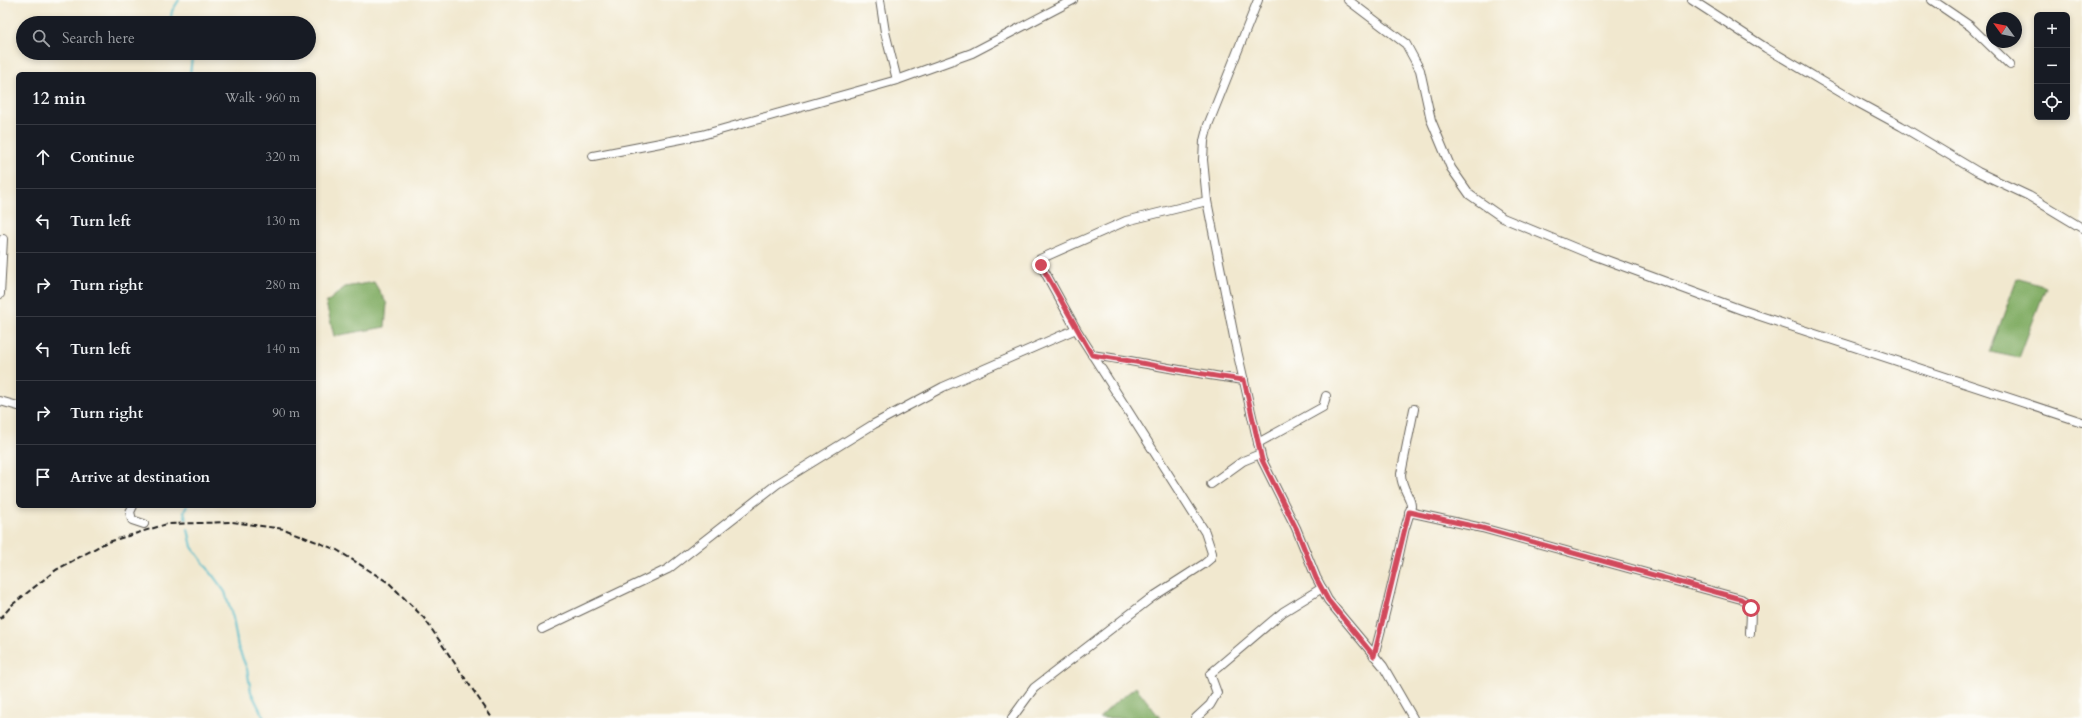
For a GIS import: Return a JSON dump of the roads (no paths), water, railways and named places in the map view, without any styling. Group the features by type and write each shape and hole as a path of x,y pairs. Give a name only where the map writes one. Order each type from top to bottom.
{"street":[{"path":"880,0 885,32 897,80"},
{"path":"593,156 702,135 897,80 972,54 1073,0"},
{"path":"1258,0 1208,125 1204,141 1203,160 1207,201 1244,380 1260,454 1268,475 1296,528 1322,588 1328,600 1347,625 1383,666 1413,718"},
{"path":"1348,0 1406,44 1420,70 1431,120 1451,168 1470,195 1503,218 1597,256 1742,310 2082,422"},
{"path":"1692,0 1766,48 1856,102 1901,126 1978,172 2029,196 2082,228"},
{"path":"1932,0 1970,26 2010,65"},
{"path":"1012,718 1034,688 1151,598 1204,564 1210,559 1212,554 1205,532 1076,329 1041,265 1040,259 1126,221 1207,201"},
{"path":"0,294 3,239"},
{"path":"542,629 668,569 777,484 874,424 943,386 1076,329"},
{"path":"1092,355 1132,361 1200,375 1244,380"},
{"path":"1258,444 1318,411 1323,407 1326,396"},
{"path":"0,401 16,405"},
{"path":"1374,656 1411,506 1401,484 1401,474 1414,409"},
{"path":"1211,484 1243,461 1260,454"},
{"path":"132,508 130,512 132,520 144,524"},
{"path":"1409,512 1482,528 1741,599 1749,604 1751,608 1750,633"},
{"path":"1196,718 1210,705 1216,693 1210,674 1283,612 1322,588"}],"waterway":[{"path":"171,16 172,11 179,0"},
{"path":"190,72 192,60"},
{"path":"186,508 184,511 186,519"},
{"path":"188,529 192,547 225,592 233,618 238,647 247,669 251,692 264,718"}],"railway":[{"path":"0,619 13,604 56,570 105,543 167,524 232,522 284,529 337,550 389,583 424,618 492,718"}]}
